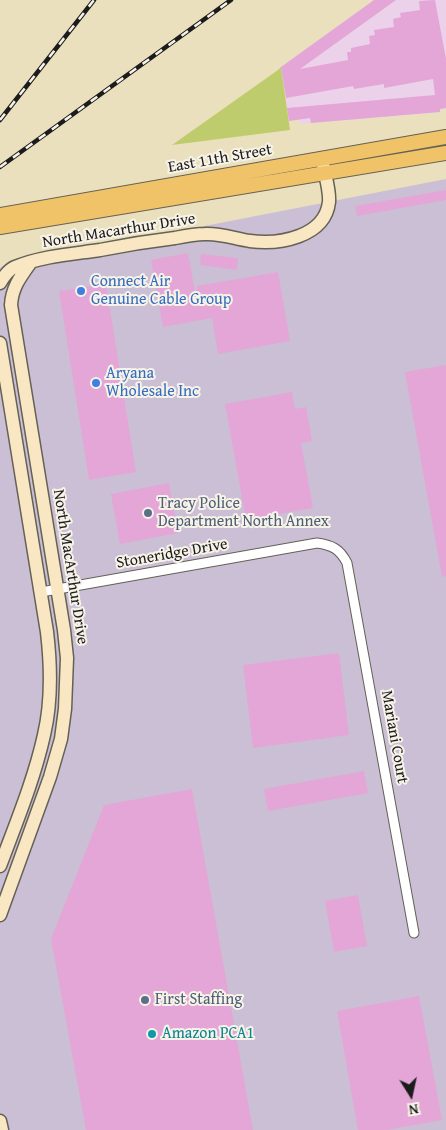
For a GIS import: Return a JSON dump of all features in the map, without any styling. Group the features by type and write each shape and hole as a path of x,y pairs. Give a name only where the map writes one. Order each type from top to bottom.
{"main road":[{"name":"East 11th Street","path":"0,215 446,138"},
{"name":"East 11th Street","path":"0,227 446,153"},
{"name":"North Macarthur Drive","path":"31,262 203,234 215,234 251,242 274,241 300,236 319,225 326,214 329,201 322,159"},
{"name":"North MacArthur Drive","path":"0,283 3,276 10,270 31,262"},
{"name":"North MacArthur Drive","path":"0,915 50,776 61,739 65,709 67,658 58,589 11,305 15,284 31,262"},
{"name":"North MacArthur Drive","path":"0,343 41,592 50,659 49,704 44,734 34,772 0,866"},
{"path":"0,1121 2,1130"}],"street":[{"name":"Stoneridge Drive","path":"41,592 317,543 338,549"},
{"name":"Mariani Court","path":"338,549 347,562 414,933"}],"shaded area":[{"path":"374,0 446,0 446,108 440,109 440,112 300,124 300,120 289,121 281,67"},
{"path":"446,179 446,1130 0,1130 0,268 4,265"}],"green space":[{"path":"281,67 290,130 172,145 278,70"}],"building":[{"path":"374,0 396,0 300,69 348,60 347,52 351,52 351,48 370,44 369,36 375,35 374,30 394,27 393,19 401,17 400,13 420,10 419,1 435,0 446,59 446,108 440,109 440,112 311,123 310,118 289,121 287,108 435,95 433,79 384,88 384,84 354,89 353,86 286,98 281,67"},
{"path":"446,190 446,200 357,216 355,206"},
{"path":"188,253 196,297 197,286 278,272 290,341 218,354 212,318 163,327 151,260"},
{"path":"201,254 238,258 237,270 200,265"},
{"path":"106,284 136,472 89,480 59,291"},
{"path":"446,365 446,576 442,577 405,372"},
{"path":"292,392 295,409 306,407 312,441 301,443 313,508 246,520 225,404"},
{"path":"169,483 178,533 120,544 111,494"},
{"path":"339,653 349,735 253,748 243,665"},
{"path":"364,771 368,793 268,811 264,789"},
{"name":"Amazon PCA1","path":"192,789 253,1130 86,1130 51,939 104,805"},
{"path":"358,895 367,946 334,952 325,901"},
{"path":"419,996 442,1120 386,1130 358,1130 337,1011"}],"railway":[{"path":"0,120 94,0"},
{"path":"0,167 231,0"}],"place":[{"name":"Connect Air Genuine Cable Group","path":"81,291"},
{"name":"Aryana Wholesale Inc","path":"96,383"},
{"name":"Tracy Police Department North Annex","path":"148,513"},
{"name":"First Staffing","path":"145,1000"},
{"name":"Amazon PCA1","path":"152,1034"}]}
